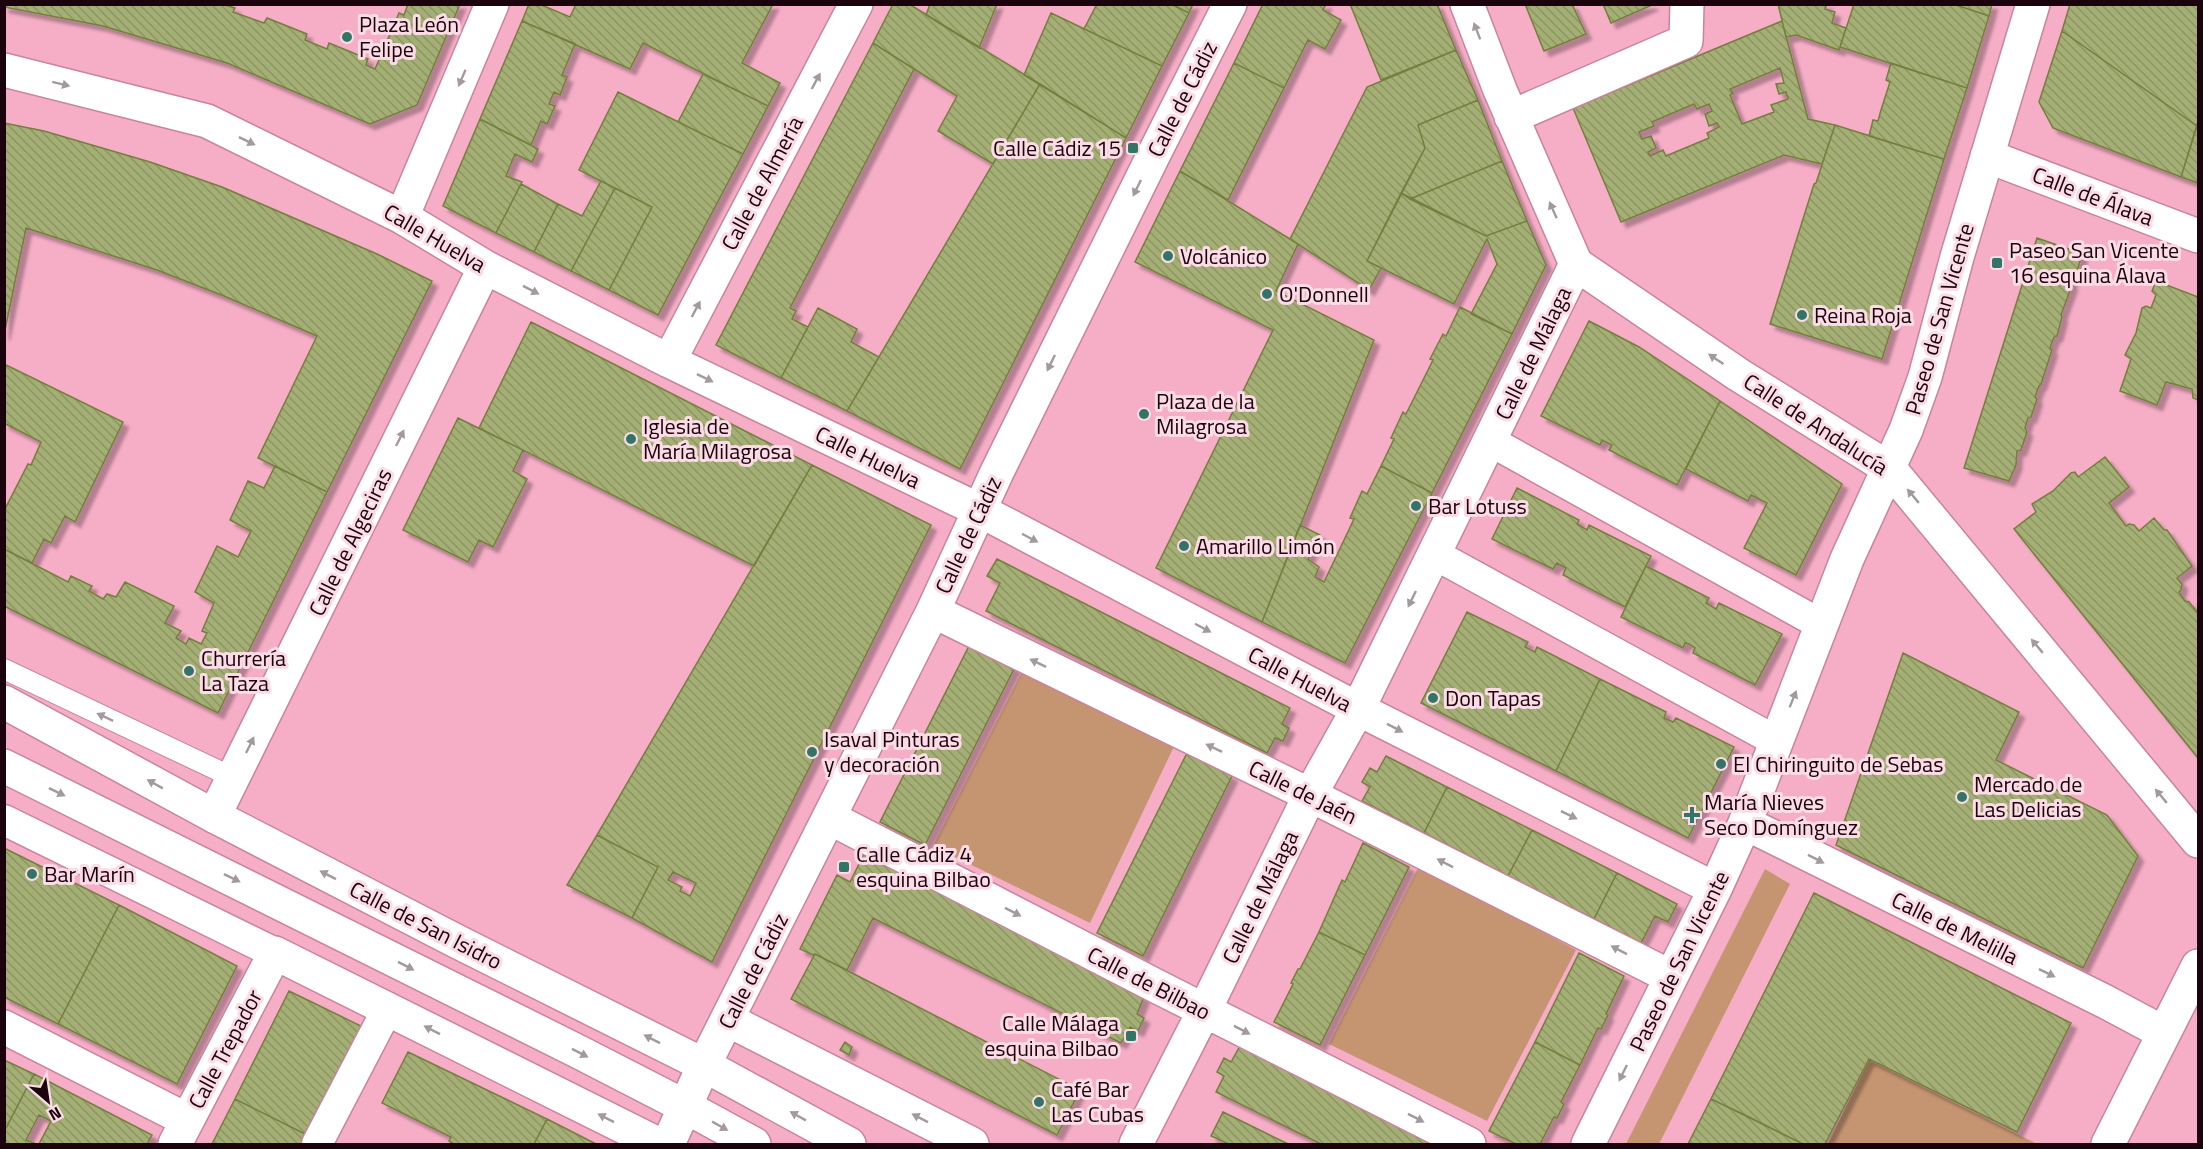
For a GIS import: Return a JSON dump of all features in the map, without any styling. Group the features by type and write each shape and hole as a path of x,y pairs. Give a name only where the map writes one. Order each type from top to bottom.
{"street":[{"path":"402,217 492,4"},
{"name":"Calle de Almería","path":"669,361 856,4"},
{"name":"Calle de Cádiz","path":"668,1144 704,1065 933,611 979,510 1150,160 1230,4"},
{"path":"1467,4 1511,117 1576,264"},
{"path":"1511,117 1686,41 1687,4"},
{"name":"Paseo de San Vicente","path":"1588,1144 1715,889 1744,823 1858,532 1890,469 1925,377 1987,156 2033,4"},
{"name":"Calle Huelva","path":"4,70 207,121 402,217 485,267 669,361 979,510 1358,710 1715,889"},
{"name":"Calle de Álava","path":"1987,156 2199,236"},
{"name":"Calle de Málaga","path":"1136,1144 1310,795 1358,710 1576,264"},
{"name":"Calle de Andalucía","path":"1576,264 1739,375 1890,469 2199,841"},
{"name":"Calle de Algeciras","path":"214,816 485,267"},
{"name":"Calle de Málaga","path":"1490,441 1822,625"},
{"path":"1434,554 1776,741"},
{"name":"Calle de Jaén","path":"933,611 1310,795 1671,977"},
{"name":"Calle de San Isidro","path":"4,702 214,816 704,1065 849,1144"},
{"name":"Calle de San Isidro","path":"4,766 686,1107 754,1144"},
{"name":"Calle de Bilbao","path":"830,818 1204,1011 1469,1144"},
{"path":"4,820 388,1008 658,1144"},
{"name":"Calle de Melilla","path":"1744,823 2164,1033"},
{"name":"Calle Trepador","path":"181,1132 275,953"},
{"path":"2108,1144 2199,966"},
{"path":"317,1144 388,1008"},
{"path":"728,1020 972,1144"},
{"path":"4,1027 181,1132"}],"lane":[{"path":"4,669 234,778"}],"shaded area":[{"path":"1024,668 1177,740 1090,923 933,846"},
{"path":"1419,866 1576,950 1487,1121 1329,1044"},
{"path":"1765,869 1790,884 1659,1144 1626,1144"},
{"path":"1869,1060 2037,1144 1828,1144"}],"building":[{"path":"4,4 222,4 235,8 233,12 264,23 267,18 307,34 305,40 327,49 329,43 368,59 366,65 375,69 399,13 404,15 408,4 460,4 417,105 370,124 227,63 103,26 4,7"},
{"path":"529,4 539,4 570,17 576,4 773,4 742,63 780,83 768,106 643,43 630,69 522,21"},
{"path":"893,4 909,4 1040,84 993,164 938,131 957,96 873,43"},
{"path":"930,4 997,4 979,48 926,15"},
{"path":"1097,4 1171,4 1189,13 1162,66 1084,29"},
{"path":"1171,4 1193,4 1189,13"},
{"path":"1263,4 1326,4 1323,10 1341,20 1325,49 1308,40 1284,88 1234,63"},
{"path":"1350,4 1437,4 1456,50 1381,80"},
{"path":"1525,4 1572,4 1586,34 1544,51"},
{"path":"1603,4 1652,4 1652,5 1611,23"},
{"path":"1778,4 1827,4 1825,9 1835,12 1832,23 1846,28 1839,50 1796,35 1786,37"},
{"path":"1854,4 1953,4 1989,16 1967,88 1840,47"},
{"path":"1953,4 1992,4 1989,16"},
{"path":"2070,4 2198,4 2197,126 2062,31"},
{"path":"1051,13 1162,66 1126,138 1024,75"},
{"path":"522,21 575,44 562,75 567,77 560,95 554,92 549,104 555,106 547,124 541,121 531,145 480,119"},
{"path":"1782,21 1808,119 1835,125 1822,164 1784,155 1621,222 1573,108","holes":["1780,68 1784,83 1776,84 1779,94 1786,92 1788,99 1771,105 1774,112 1742,124 1730,95 1733,93 1730,89","1694,104 1697,109 1709,104 1712,111 1705,114 1709,126 1717,123 1719,127 1707,133 1709,138 1666,156 1663,150 1650,156 1648,152 1656,148 1651,136 1642,139 1639,132 1654,126 1652,122"]},
{"path":"2062,31 2197,126 2181,177 2053,128 2039,102"},
{"path":"873,43 914,69 790,308 796,311 792,319 808,327 781,378 716,345"},
{"path":"1456,50 1478,100 1418,125 1425,148 1367,261 1381,268 1369,290 1290,239 1367,87"},
{"path":"1234,63 1284,88 1228,200 1180,171"},
{"path":"1891,63 1967,88 1944,159 1869,136 1873,120 1878,121 1890,82 1886,80"},
{"path":"703,74 768,106 743,154 678,122"},
{"path":"1040,84 1126,138 960,469 847,411"},
{"path":"618,92 743,154 658,315 609,290 652,207 579,170"},
{"path":"1478,100 1502,161 1410,199 1401,193 1425,148 1418,125"},
{"path":"480,119 538,149 532,162 515,154 506,176 522,182 496,233 443,206"},
{"path":"2198,121 2198,183 2181,177"},
{"path":"4,123 44,131 150,162 222,187 377,254 432,281 327,492 258,458 317,336 157,270 26,228 4,335"},
{"path":"1835,125 1944,159 1882,359 1770,324"},
{"path":"1502,161 1527,221 1486,236 1410,199"},
{"path":"1180,171 1298,244 1276,291 1374,340 1262,622 1156,568 1273,330 1135,262"},
{"path":"601,181 615,188 571,271 534,252 558,204 582,216"},
{"path":"521,184 558,204 534,252 496,233"},
{"path":"615,188 652,207 609,290 571,271"},
{"path":"1401,193 1486,236 1527,221 1546,265 1512,334 1471,314 1497,264 1487,239 1454,304 1367,261"},
{"path":"2037,238 2082,255 2077,271 2074,272 2057,336 2054,337 2050,348 2052,350 2035,397 2037,399 2025,428 2027,432 2021,450 2017,451 2016,465 2009,481 1964,468"},
{"path":"2156,281 2198,297 2198,400 2193,398 2192,389 2166,382 2157,405 2120,391 2131,359 2125,355 2136,333 2142,308 2146,306 2151,308 2156,295 2152,291"},
{"path":"1460,307 1512,334 1432,493 1381,466 1394,439 1391,438 1403,412 1406,414 1433,360 1430,359 1443,334 1446,336"},
{"path":"818,308 857,329 851,342 879,357 847,411 781,378"},
{"path":"1589,321 1639,347 1720,401 1677,485 1609,450 1612,445 1602,440 1600,445 1541,416"},
{"name":"Iglesia de María Milagrosa","path":"531,322 812,465 754,566 479,428"},
{"path":"4,364 123,422 75,522 65,516 51,543 44,539 32,563 4,549 4,511 28,464 31,465 41,442 4,423"},
{"path":"1720,401 1842,484 1796,575 1744,548 1767,503 1751,495 1748,501 1686,469"},
{"path":"458,418 523,450 513,471 527,479 493,547 479,540 468,562 403,530"},
{"path":"2105,457 2129,487 2109,503 2126,526 2134,525 2139,531 2154,518 2164,530 2167,530 2192,566 2177,578 2182,584 2179,592 2198,613 2198,758 2014,529 2036,512 2032,504 2053,491 2071,473 2075,472 2078,477"},
{"path":"812,465 931,525 712,962 632,918 658,867 597,835","holes":["673,872 696,883 690,896 680,891 682,887 668,880"]},
{"path":"275,466 327,492 218,713 4,606 4,549 68,582 71,576 92,586 89,591 103,599 107,594 116,597 125,582 174,606 165,623 181,631 176,638 186,644 189,638 201,644 207,633 202,631 214,603 195,592 217,546 238,557 251,531 230,520 248,481 264,488"},
{"path":"1381,466 1432,493 1345,663 1262,622 1300,525 1320,535 1308,559 1319,567 1315,577 1324,582 1354,519 1350,518 1362,491 1367,494"},
{"path":"1517,488 1579,520 1577,524 1587,530 1589,525 1651,556 1625,607 1563,575 1566,568 1557,563 1553,569 1492,539"},
{"path":"997,559 1290,708 1282,724 1289,728 1283,741 1275,738 1267,753 986,611 1000,583 987,576"},
{"path":"1646,566 1709,598 1706,603 1716,609 1719,603 1782,634 1755,685 1693,653 1695,648 1689,644 1685,643 1683,648 1621,617"},
{"path":"1467,612 1528,642 1525,647 1535,652 1537,647 1600,679 1556,771 1421,703"},
{"path":"970,644 1015,667 925,845 880,822"},
{"name":"Mercado de Las Delicias","path":"1903,653 2019,712 1996,760 2107,815 2138,856 2083,968 1836,845"},
{"path":"1600,679 1666,712 1664,718 1673,722 1676,718 1734,747 1688,838 1556,771"},
{"path":"1187,753 1232,776 1143,956 1097,933"},
{"path":"1386,756 1447,787 1424,833 1362,801 1370,787 1362,782 1370,768 1377,772"},
{"path":"1447,787 1532,830 1508,876 1424,833"},
{"path":"1532,830 1617,873 1594,919 1508,876"},
{"path":"597,835 658,867 632,918 567,885"},
{"path":"1363,843 1409,867 1365,955 1319,932 1342,880 1345,882"},
{"path":"4,848 119,905 58,1024 4,997"},
{"path":"864,854 1144,997 1137,1014 1144,1018 1138,1031 1130,1027 1121,1043 873,918 847,970 800,949 837,875 850,882"},
{"path":"1617,873 1677,904 1668,922 1655,916 1641,943 1594,919"},
{"path":"1814,893 2071,1023 2017,1132 1869,1059 1825,1144 1803,1144 1711,1099"},
{"path":"119,905 237,966 177,1084 58,1024"},
{"path":"1319,932 1365,955 1320,1045 1274,1022 1298,969"},
{"path":"1579,953 1624,976 1606,1014 1608,1015 1601,1029 1598,1028 1580,1065 1535,1042"},
{"path":"815,954 1080,1090 1057,1135 791,999"},
{"path":"289,991 365,1028 311,1137 235,1099"},
{"path":"845,1042 852,1047 849,1055 840,1050"},
{"path":"1535,1042 1580,1065 1561,1102 1564,1104 1557,1118 1554,1117 1540,1144 1516,1144 1489,1131"},
{"path":"1240,1046 1434,1144 1321,1144 1216,1092 1224,1076 1217,1072 1224,1058 1231,1062"},
{"path":"408,1052 547,1119 534,1144 454,1144 449,1141 451,1137 382,1103"},
{"path":"4,1060 34,1074 4,1132"},
{"path":"34,1074 152,1135 147,1144 39,1144 51,1121 39,1115 26,1140 36,1144 4,1144 4,1132"},
{"path":"235,1099 311,1137 306,1144 212,1144"},
{"path":"1711,1099 1751,1118 1803,1144 1688,1144"},
{"path":"1223,1112 1288,1144 1229,1144 1211,1136"},
{"path":"547,1119 596,1144 534,1144"}],"place":[{"name":"Plaza León Felipe","path":"347,37"},
{"name":"Calle Cádiz 15","path":"1133,148"},
{"name":"Volcánico","path":"1168,256"},
{"name":"Paseo San Vicente 16 esquina Álava","path":"1997,263"},
{"name":"O'Donnell","path":"1267,294"},
{"name":"Reina Roja","path":"1802,315"},
{"name":"Plaza de la Milagrosa","path":"1144,414"},
{"name":"Iglesia de María Milagrosa","path":"631,439"},
{"name":"Bar Lotuss","path":"1416,506"},
{"name":"Amarillo Limón","path":"1184,546"},
{"name":"Churrería La Taza","path":"189,671"},
{"name":"Don Tapas","path":"1433,698"},
{"name":"Isaval Pinturas y decoración","path":"812,752"},
{"name":"El Chiringuito de Sebas","path":"1721,764"},
{"name":"Mercado de Las Delicias","path":"1962,797"},
{"name":"María Nieves Seco Domínguez","path":"1692,815"},
{"name":"Calle Cádiz 4 esquina Bilbao","path":"844,867"},
{"name":"Bar Marín","path":"32,874"},
{"name":"Calle Málaga esquina Bilbao","path":"1131,1036"},
{"name":"Café Bar Las Cubas","path":"1039,1102"}]}
